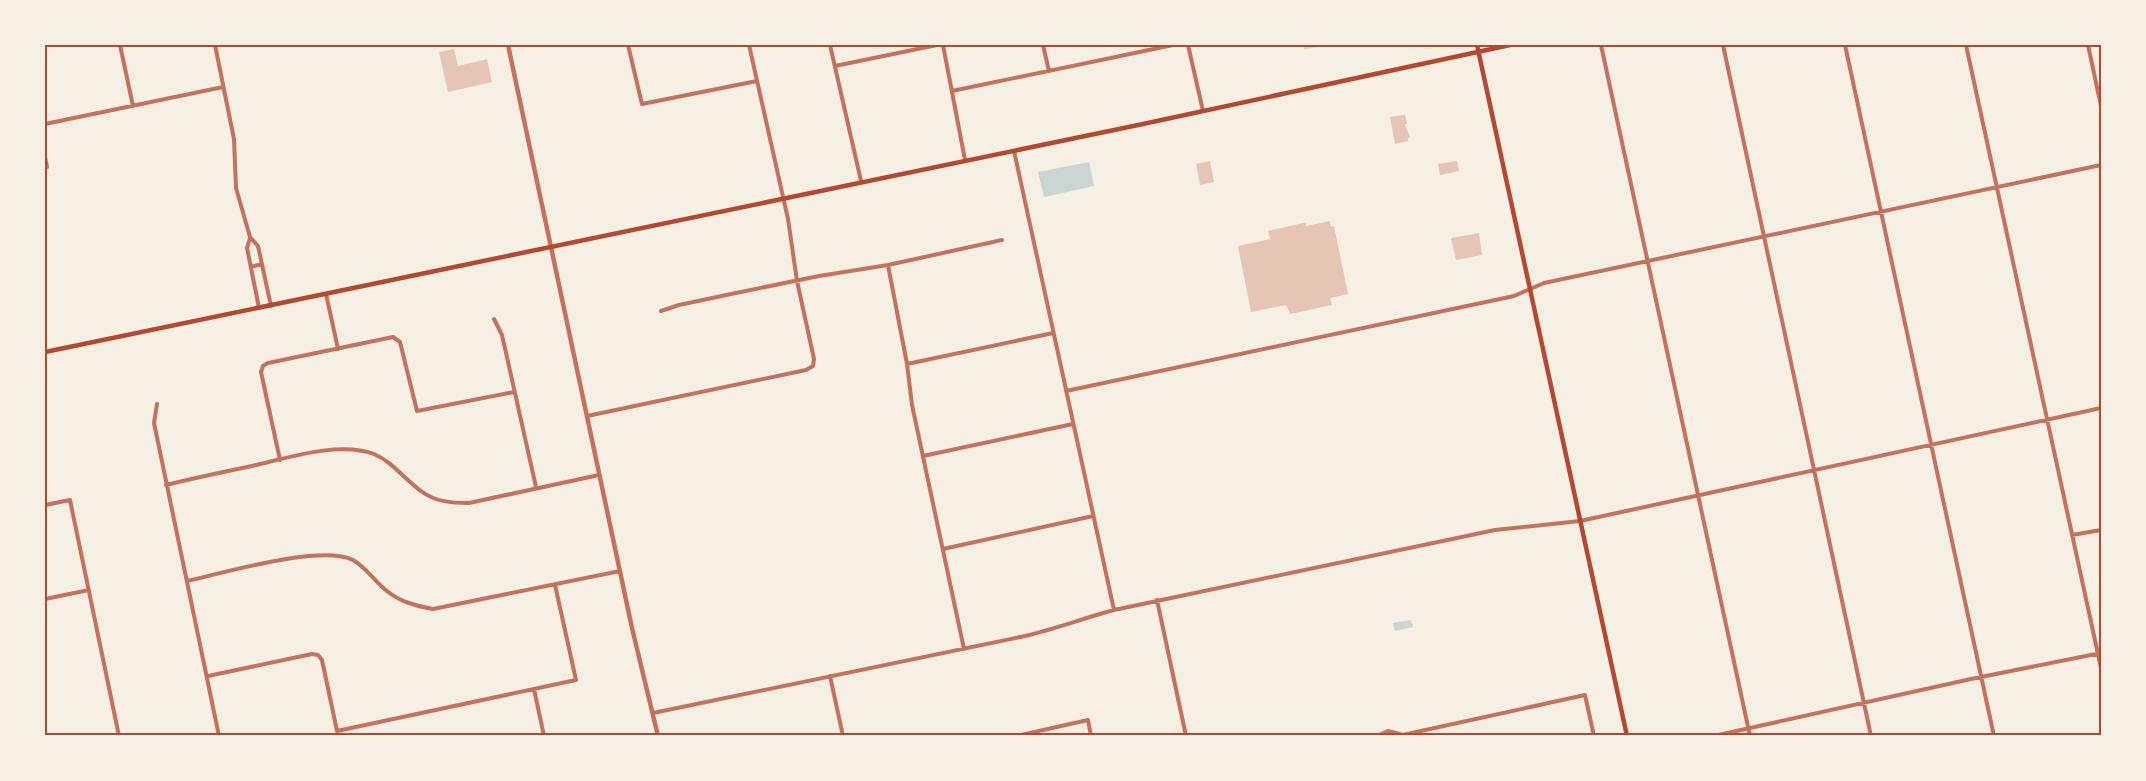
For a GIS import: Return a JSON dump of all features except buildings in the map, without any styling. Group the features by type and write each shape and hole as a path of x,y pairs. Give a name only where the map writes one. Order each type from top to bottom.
{"main road":[{"path":"1477,45 1627,736"},
{"path":"45,352 1510,45"}],"street":[{"path":"120,45 133,106"},
{"path":"214,45 234,139 236,188 250,237 258,246 271,306"},
{"path":"508,45 586,417 658,736"},
{"path":"628,45 642,104 757,81"},
{"path":"586,417 812,368 814,359 797,281 783,198 749,45"},
{"path":"830,45 861,181"},
{"path":"835,66 937,45"},
{"path":"944,45 965,160"},
{"path":"1043,45 1049,71"},
{"path":"952,91 1173,45"},
{"path":"1188,45 1203,111"},
{"path":"1601,45 1750,736"},
{"path":"1723,45 1871,736"},
{"path":"1845,45 1994,736"},
{"path":"1966,45 2072,536 2100,654 2101,668"},
{"path":"2088,45 2101,106"},
{"path":"45,124 224,87"},
{"path":"1014,150 1114,610"},
{"path":"45,157 46,167"},
{"path":"1066,391 1503,298 1530,291 1544,283 2101,165"},
{"path":"250,237 247,248 259,308"},
{"path":"661,311 679,305 888,265 1002,240"},
{"path":"250,267 262,264"},
{"path":"888,265 907,364 912,405 964,649"},
{"path":"326,294 338,349"},
{"path":"494,319 502,335 536,487"},
{"path":"907,364 1053,333"},
{"path":"280,460 261,372 263,366 268,363 393,337 398,338 400,342 417,411 514,392"},
{"path":"157,404 154,423 219,736"},
{"path":"653,713 1055,629 1114,610 1157,600 1495,530 1580,521 2101,408"},
{"path":"923,456 1073,424"},
{"path":"166,485 342,449 364,451 376,455 392,465 422,492 435,499 451,503 469,503 599,475"},
{"path":"45,505 70,500 119,736"},
{"path":"943,549 1093,516"},
{"path":"2072,536 2101,530"},
{"path":"187,581 300,556 334,554 353,560 387,591 406,602 433,609 620,571"},
{"path":"208,676 312,654 318,655 322,660 337,731 576,680 555,585"},
{"path":"45,599 89,590"},
{"path":"1157,600 1186,736"},
{"path":"1714,736 1981,677 2100,654"},
{"path":"831,676 843,736"},
{"path":"534,689 544,736"},
{"path":"1377,736 1388,731 1399,735 1585,695 1594,736"},
{"path":"1016,736 1088,720 1091,736"}],"shaded area":[{"path":"1089,162 1094,186 1044,197 1038,172"},
{"path":"1411,620 1413,627 1395,631 1393,623"}]}
